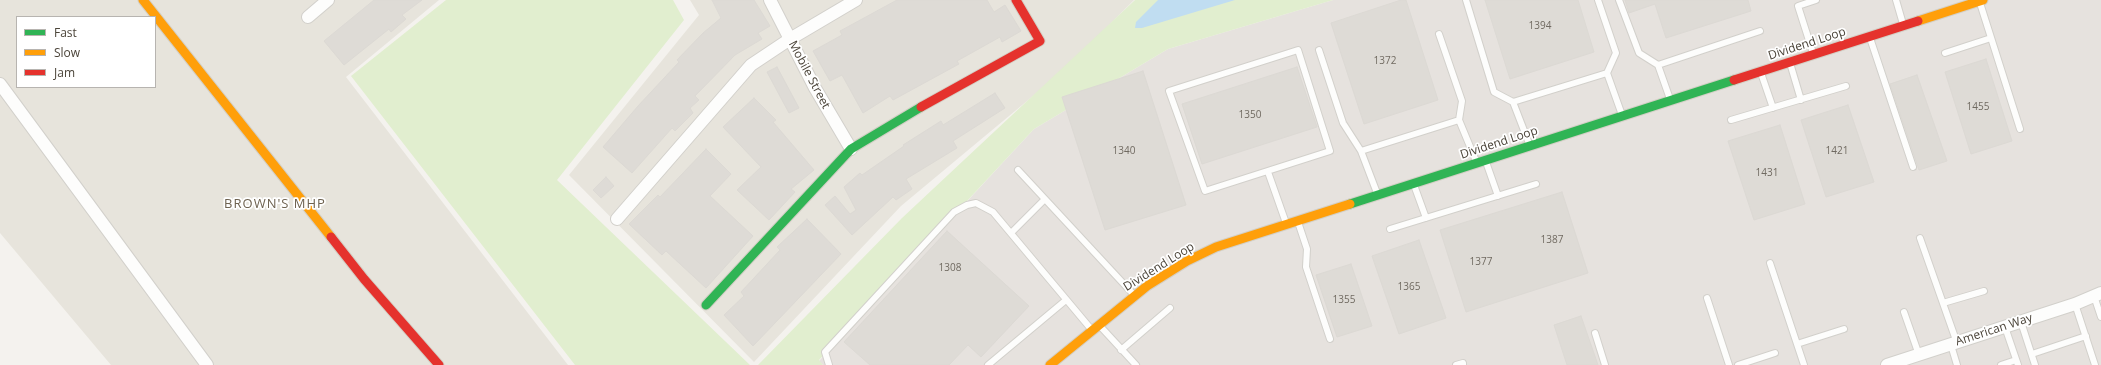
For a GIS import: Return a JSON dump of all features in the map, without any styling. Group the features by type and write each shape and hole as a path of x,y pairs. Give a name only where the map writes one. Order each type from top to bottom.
{"street":[{"path":"143,0 156,16"},
{"path":"308,17 328,0"},
{"name":"Mobile Street","path":"770,0 815,88 851,149"},
{"path":"617,219 751,65 790,39 856,0"},
{"path":"706,305 851,149 929,102 1040,41 1016,0"},
{"name":"Dividend Loop","path":"1056,363 1095,328 1135,296 1187,261 1216,247 1904,26 1953,7 1981,1"},
{"path":"156,16 364,279 439,365"},
{"path":"0,84 207,365"},
{"name":"American Way","path":"1887,365 2076,304 2098,294"}],"lane":[{"path":"1466,0 1494,92 1513,102 1530,146"},
{"path":"1598,0 1616,54 1607,73 1622,116"},
{"path":"1619,0 1638,53 1658,65 1671,101"},
{"path":"1813,55 1798,6 1816,0"},
{"path":"1896,0 1904,26"},
{"path":"1981,1 1991,38 2020,129"},
{"path":"1658,65 1760,31"},
{"path":"1439,34 1462,101 1460,120 1498,196"},
{"path":"1870,36 1913,167"},
{"path":"1945,53 1991,38"},
{"path":"1298,50 1330,150 1268,172 1205,191 1169,91 1298,50"},
{"path":"1319,50 1343,123 1361,151 1377,195"},
{"path":"1790,62 1801,100"},
{"path":"1760,72 1773,108"},
{"path":"1513,102 1607,73"},
{"path":"1731,120 1846,86"},
{"path":"1361,151 1460,120"},
{"path":"1018,170 1135,296"},
{"path":"1268,172 1286,224"},
{"path":"1414,183 1426,218"},
{"path":"1390,229 1536,184"},
{"path":"1011,233 1045,199"},
{"path":"829,365 825,352 954,212 967,205 976,203 993,212 1066,300 1095,328 1122,350 1136,365"},
{"path":"1297,221 1307,249 1306,267 1330,339"},
{"path":"1920,238 1943,303 1954,344 1957,365"},
{"path":"1770,263 1804,365"},
{"path":"1943,303 1984,291"},
{"path":"2098,294 2101,317"},
{"path":"1707,298 1729,365"},
{"path":"988,365 1066,300"},
{"path":"2076,304 2095,365"},
{"path":"1122,350 1170,308"},
{"path":"1904,312 1919,355"},
{"path":"2021,322 2035,365"},
{"path":"2001,365 2017,363 2005,327"},
{"path":"1797,344 1844,329"},
{"path":"1595,333 1605,365"},
{"path":"2032,354 2086,336"},
{"path":"1738,365 1774,353"},
{"path":"1456,365 1463,363 1463,365"}],"shaded area":[{"path":"0,0 439,0 346,77 568,365 111,365 0,233"},
{"path":"690,0 1134,0 1063,71 901,206 754,362 569,175 699,15"},
{"path":"1333,0 2101,0 2101,365 823,365 819,361 1034,129 1168,49"}],"green space":[{"path":"446,0 673,0 684,20 557,180 750,365 575,365 351,76"},
{"path":"1135,0 1333,0 1168,49 1034,129 819,360 823,365 758,365 902,218"}],"water":[{"path":"1158,0 1235,0 1142,28 1135,28 1136,22"}],"building":[{"path":"374,0 422,0 402,15 406,19 391,32 389,29 344,65 324,41"},
{"path":"712,0 754,0 770,26 758,33 762,39 735,55 695,96 699,100 690,108 693,113 675,131 672,128 632,173 603,147 638,106 679,62 677,60 703,33 721,18"},
{"path":"897,0 987,0 994,12 1005,5 1021,31 1002,42 1000,37 957,61 959,64 893,100 890,96 863,113 842,75 830,81 813,51 842,35 840,31"},
{"path":"1401,0 1406,0 1438,100 1364,124 1331,23"},
{"path":"1485,0 1578,0 1594,52 1510,79"},
{"path":"1625,0 1748,0 1751,11 1666,38 1655,4 1629,13"},
{"path":"1986,59 2012,141 1971,154 1945,72"},
{"path":"777,67 799,108 789,113 767,72"},
{"path":"1297,67 1317,127 1202,164 1182,104"},
{"path":"1143,71 1186,205 1105,230 1062,97"},
{"path":"1917,75 1947,161 1919,170 1890,84"},
{"path":"995,93 1005,108 953,141 957,148 906,179 912,189 896,200 893,197 852,235 825,205 835,196 850,214 856,210 844,187 860,173 862,175 904,146 903,145 941,121 943,125"},
{"path":"754,98 776,120 773,122 814,170 791,189 795,192 769,220 737,190 761,167 723,127"},
{"path":"1848,105 1874,182 1826,197 1801,120"},
{"path":"1780,125 1805,204 1754,220 1728,141"},
{"path":"706,149 731,174 710,196 753,236 706,288 666,251 662,255 629,224 658,195 660,197"},
{"path":"606,177 614,186 601,198 593,190"},
{"path":"1562,192 1588,273 1466,312 1440,230"},
{"path":"807,219 841,254 753,346 724,315 744,296 741,292 780,250 777,247"},
{"path":"947,231 1029,306 981,357 968,345 949,365 870,365 844,342"},
{"path":"1419,240 1446,318 1399,334 1372,256"},
{"path":"1351,264 1372,326 1337,337 1316,275"},
{"path":"1581,316 1598,365 1567,365 1554,325"}],"traffic: fast":[{"path":"1350,204 1734,80"},
{"path":"706,305 851,149 921,107"}],"traffic: slow":[{"path":"143,0 156,16"},
{"path":"1918,21 1983,0"},
{"path":"156,16 331,237"},
{"path":"1050,365 1147,286 1187,261 1216,247 1350,204"}],"traffic: jam":[{"path":"921,107 1040,41 1016,0"},
{"path":"1734,80 1918,21"},
{"path":"331,237 364,279 439,365"}],"district":[{"name":"BROWN'S MHP","path":"275,204"}]}
